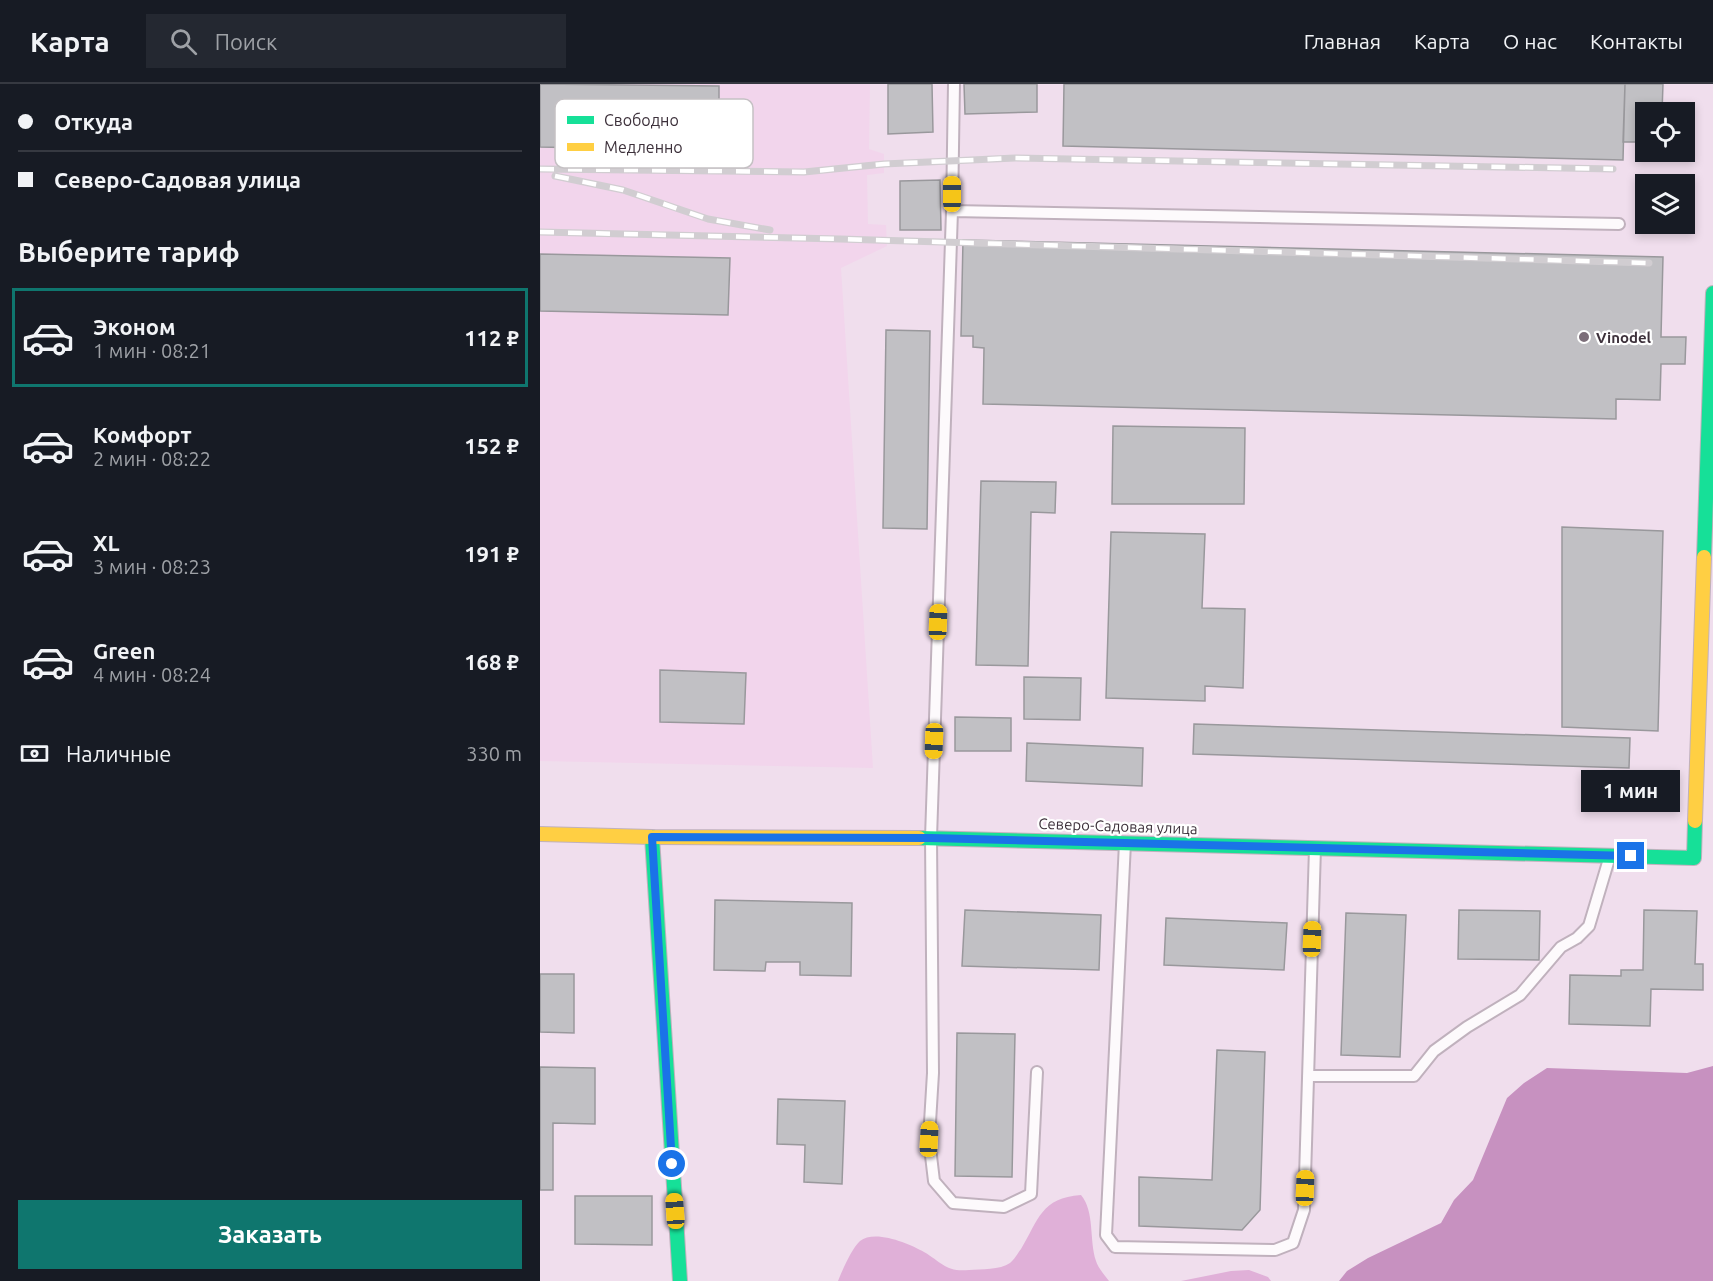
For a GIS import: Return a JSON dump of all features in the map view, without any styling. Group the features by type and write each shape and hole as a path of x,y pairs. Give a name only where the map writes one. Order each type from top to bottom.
{"street":[{"name":"Северо-Садовая улица","path":"540,834 652,837 931,838 1694,858 1700,825 1713,293"},
{"path":"652,837 680,1281"}],"lane":[{"path":"954,84 952,211 931,838 933,1073 929,1139 934,1181 953,1203 1004,1207 1031,1194 1037,1072"},
{"path":"952,211 1619,224"},
{"path":"1125,843 1106,1235 1115,1247 1275,1250 1293,1243 1304,1210 1315,848"},
{"path":"1308,1076 1414,1076 1434,1051 1467,1027 1520,995 1561,947 1577,938 1589,926 1610,855"}],"shaded area":[{"path":"540,84 870,84 869,149 884,154 884,173 867,175 868,224 886,225 887,246 841,268 873,768 540,761"},
{"path":"1713,1066 1713,1281 1339,1281 1347,1271 1368,1258 1441,1223 1454,1200 1473,1180 1507,1098 1547,1068 1687,1073"},
{"path":"1081,1195 1090,1218 1096,1261 1109,1281 838,1281 857,1244 866,1238 874,1237 892,1239 910,1245 955,1270 1001,1267 1011,1262 1016,1256 1037,1220 1049,1205 1057,1200"},
{"path":"1249,1270 1268,1277 1271,1281 1181,1281 1231,1271"}],"building":[{"path":"540,84 719,86 719,99 555,99 555,147 540,147"},
{"path":"888,84 932,84 933,132 888,134"},
{"path":"964,84 1037,84 1037,112 965,114"},
{"path":"1064,84 1625,84 1623,160 1063,146"},
{"path":"1625,84 1663,84 1662,102 1635,102 1635,142 1623,142"},
{"path":"940,180 941,230 900,230 900,181"},
{"path":"963,240 1663,257 1661,337 1686,337 1685,364 1661,364 1660,400 1616,399 1616,419 983,404 984,348 973,347 973,336 961,336"},
{"path":"540,254 730,258 728,315 540,311"},
{"path":"886,330 930,331 927,529 883,528"},
{"path":"1113,426 1245,428 1244,504 1112,504"},
{"path":"981,481 1056,482 1055,513 1031,512 1028,666 976,665"},
{"path":"1562,527 1663,531 1658,731 1562,727"},
{"path":"1111,532 1205,534 1202,608 1245,609 1243,688 1205,686 1205,701 1106,698"},
{"path":"660,670 746,673 744,724 660,722"},
{"path":"1024,677 1081,678 1080,720 1024,719"},
{"path":"955,717 1011,718 1011,751 955,751"},
{"path":"1194,724 1630,738 1629,768 1193,754"},
{"path":"1027,743 1143,748 1142,786 1026,781"},
{"path":"715,900 852,903 851,976 800,975 800,962 766,962 765,971 714,970"},
{"path":"965,910 1101,915 1099,970 962,966"},
{"path":"1459,910 1540,911 1539,960 1458,959"},
{"path":"1644,910 1697,911 1695,964 1703,964 1703,990 1651,989 1650,1026 1569,1024 1570,975 1621,976 1621,970 1643,970"},
{"path":"1346,913 1406,915 1400,1057 1341,1055"},
{"path":"1166,918 1287,923 1284,970 1164,965"},
{"path":"540,974 574,974 574,1033 540,1032"},
{"path":"957,1033 1015,1034 1012,1177 955,1176"},
{"path":"1217,1050 1265,1052 1260,1210 1242,1230 1139,1226 1139,1177 1212,1180"},
{"path":"540,1067 595,1068 595,1124 553,1123 553,1190 540,1190"},
{"path":"778,1099 845,1101 842,1184 804,1182 805,1145 777,1144"},
{"path":"575,1196 652,1196 652,1245 575,1244"}],"railway":[{"path":"540,169 804,172 884,164 1015,158 1613,169"},
{"path":"555,176 623,190 708,219 770,230"},
{"path":"540,232 1649,263"}],"traffic: fast":[{"path":"1704,557 1713,293"},
{"path":"919,838 1694,858 1695,821"},
{"path":"652,837 680,1281"}],"traffic: slow":[{"path":"1695,821 1704,557"},
{"path":"540,834 652,837 919,838"}],"place":[{"name":"Vinodel","path":"1584,337"}],"route":[{"path":"672,1164 652,837 931,838 1631,856"}]}
